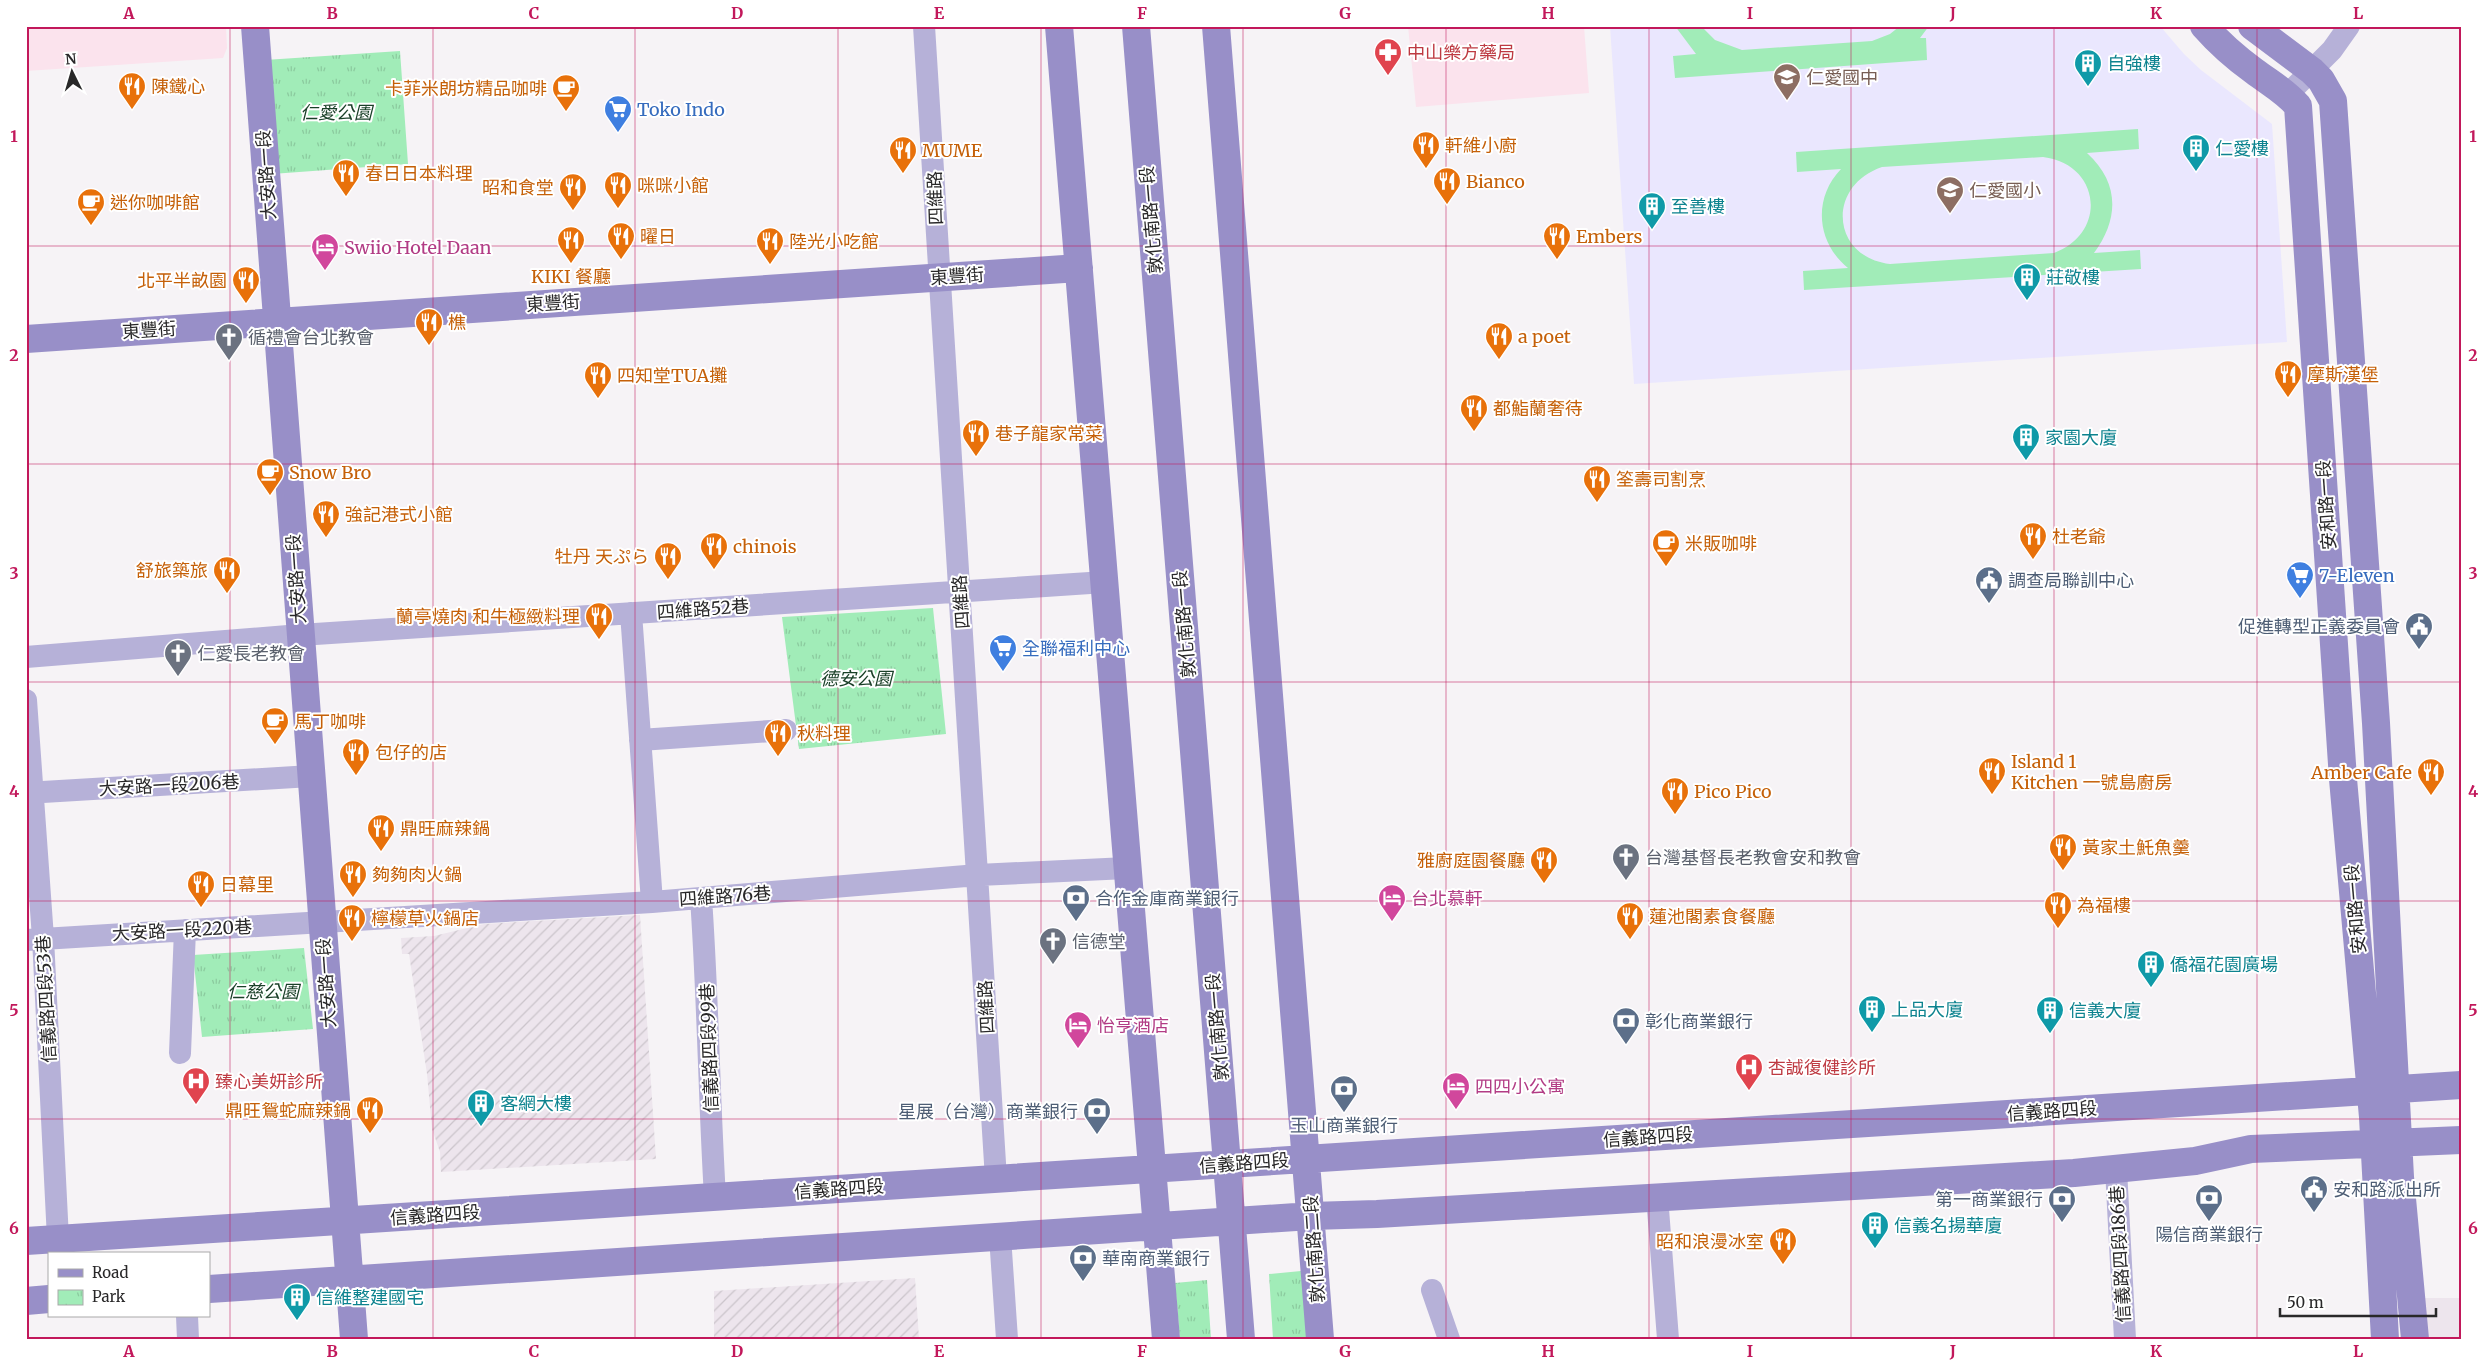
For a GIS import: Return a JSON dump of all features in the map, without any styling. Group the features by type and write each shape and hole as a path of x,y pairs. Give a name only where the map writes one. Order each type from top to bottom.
{"main road":[{"name":"大安路一段","path":"255,26 354,1339"},
{"path":"1060,26 1166,1339"},
{"name":"敦化南路一段","path":"1136,26 1231,1221"},
{"path":"1216,26 1306,1159"},
{"name":"安和路一段","path":"2204,26 2217,41 2255,72 2288,94 2298,106 2343,779 2384,1089"},
{"name":"安和路一段","path":"2252,26 2312,71 2321,80 2333,101 2362,495 2386,1130"},
{"name":"東豐街","path":"26,339 1079,268"},
{"name":"信義路四段","path":"26,1241 2461,1085"},
{"path":"2385,1339 2386,1130"},
{"path":"2386,1130 2400,1177 2416,1339"},
{"path":"210,1289 1231,1221 1377,1214 2116,1169 2196,1161 2250,1148 2386,1130 2461,1140"},
{"name":"敦化南路二段","path":"1306,1159 1320,1339"},
{"path":"1231,1221 1241,1339"},
{"path":"26,1301 48,1299"}],"street":[{"name":"四維路","path":"924,26 933,137 939,277 996,1179"},
{"path":"2288,94 2332,50 2349,26"},
{"name":"四維路52巷","path":"26,657 300,635 1105,582"},
{"path":"631,613 652,902"},
{"name":"信義路四段53巷","path":"26,700 34,939 58,1239"},
{"path":"640,740 786,730"},
{"name":"大安路一段206巷","path":"30,793 311,776"},
{"name":"四維路76巷","path":"322,922 652,902 978,875 1127,868"},
{"name":"信義路四段99巷","path":"701,898 707,980 707,1032 715,1197"},
{"name":"大安路一段220巷","path":"34,939 322,922"},
{"path":"180,1054 185,930"},
{"name":"信義路四段186巷","path":"2116,1169 2125,1339"},
{"path":"1657,1196 1668,1339"},
{"path":"1000,1236 1007,1339"},
{"path":"1432,1290 1449,1339"},
{"path":"187,1318 188,1339"}],"shaded area":[{"path":"26,26 226,26 227,48 223,58 26,71"},
{"path":"1408,26 1584,26 1589,93 1416,107"},
{"name":"仁愛國小","path":"1610,26 2160,26 2184,54 2201,70 2272,124 2287,342 1634,384"},
{"path":"640,915 656,1159 441,1172 440,1152 432,1129 427,1074 409,954 402,954 401,938 434,936 484,924"},
{"path":"915,1278 919,1339 714,1339 714,1291"},
{"path":"2424,1298 2461,1298 2461,1339 2426,1339"}],"green space":[{"path":"1675,26 1701,26 1715,40 1742,50 1872,41 1890,34 1900,26 1929,26 1920,38 1926,38 1927,60 1675,78 1673,56 1696,54"},
{"name":"仁愛公園","path":"400,51 408,164 272,174 265,60"},
{"path":"2138,129 2139,149 2087,153 2106,176 2112,202 2108,227 2094,253 2140,250 2141,269 1804,290 1803,271 1848,268 1829,246 1822,220 1822,206 1826,193 1841,169 1797,172 1796,152","holes":["2043,157 2062,162 2077,172 2086,185 2090,200 2090,216 2083,231 2071,243 2054,253 1890,264 1870,259 1856,249 1847,235 1843,220 1844,204 1851,189 1864,176 1882,167"]},
{"name":"德安公園","path":"933,608 946,734 799,749 782,617"},
{"name":"仁慈公園","path":"304,948 313,1029 202,1037 193,955"},
{"path":"1301,1271 1308,1339 1273,1339 1269,1274"},
{"path":"1207,1280 1211,1339 1180,1339 1175,1283"}],"place":[{"name":"中山樂方藥局","path":"1388,76"},
{"name":"自強樓","path":"2088,87"},
{"name":"仁愛國中","path":"1787,101"},
{"name":"陳鐵心","path":"132,110"},
{"name":"卡菲米朗坊精品咖啡","path":"566,112"},
{"name":"Toko Indo","path":"618,133"},
{"name":"軒維小廚","path":"1426,169"},
{"name":"仁愛樓","path":"2196,172"},
{"name":"MUME","path":"903,174"},
{"name":"春日日本料理","path":"346,197"},
{"name":"Bianco","path":"1447,205"},
{"name":"咪咪小館","path":"618,209"},
{"name":"昭和食堂","path":"573,211"},
{"name":"仁愛國小","path":"1950,214"},
{"name":"迷你咖啡館","path":"91,226"},
{"name":"至善樓","path":"1652,230"},
{"name":"曜日","path":"621,260"},
{"name":"Embers","path":"1557,260"},
{"name":"KIKI 餐廳","path":"571,264"},
{"name":"陸光小吃館","path":"770,265"},
{"name":"Swiio Hotel Daan","path":"325,271"},
{"name":"莊敬樓","path":"2027,301"},
{"name":"北平半畝園","path":"246,304"},
{"name":"樵","path":"429,346"},
{"name":"a poet","path":"1499,360"},
{"name":"循禮會台北教會","path":"229,361"},
{"name":"摩斯漢堡","path":"2288,398"},
{"name":"四知堂TUA攤","path":"598,399"},
{"name":"都鮨蘭奢待","path":"1474,432"},
{"name":"巷子龍家常菜","path":"976,457"},
{"name":"家園大廈","path":"2026,461"},
{"name":"Snow Bro","path":"270,496"},
{"name":"筌壽司割烹","path":"1597,503"},
{"name":"強記港式小館","path":"326,538"},
{"name":"杜老爺","path":"2033,560"},
{"name":"米販咖啡","path":"1666,567"},
{"name":"chinois","path":"714,570"},
{"name":"牡丹 天ぷら","path":"668,580"},
{"name":"舒旅築旅","path":"227,594"},
{"name":"7-Eleven","path":"2300,599"},
{"name":"調查局聯訓中心","path":"1989,604"},
{"name":"蘭亭燒肉 和牛極緻料理","path":"599,640"},
{"name":"促進轉型正義委員會","path":"2419,650"},
{"name":"全聯福利中心","path":"1003,672"},
{"name":"仁愛長老教會","path":"178,677"},
{"name":"馬丁咖啡","path":"275,745"},
{"name":"秋料理","path":"778,757"},
{"name":"包仔的店","path":"356,776"},
{"name":"Island 1 Kitchen 一號島廚房","path":"1992,795"},
{"name":"Amber Cafe","path":"2431,796"},
{"name":"Pico Pico","path":"1675,815"},
{"name":"鼎旺麻辣鍋","path":"381,852"},
{"name":"黃家土魠魚羹","path":"2063,871"},
{"name":"台灣基督長老教會安和教會","path":"1626,881"},
{"name":"雅廚庭園餐廳","path":"1544,884"},
{"name":"夠夠肉火鍋","path":"353,898"},
{"name":"日幕里","path":"201,908"},
{"name":"合作金庫商業銀行","path":"1076,922"},
{"name":"台北慕軒","path":"1392,922"},
{"name":"為福樓","path":"2058,929"},
{"name":"蓮池閣素食餐廳","path":"1630,940"},
{"name":"檸檬草火鍋店","path":"352,942"},
{"name":"信德堂","path":"1053,965"},
{"name":"僑福花園廣場","path":"2151,988"},
{"name":"上品大廈","path":"1872,1033"},
{"name":"信義大廈","path":"2050,1034"},
{"name":"彰化商業銀行","path":"1626,1045"},
{"name":"怡亨酒店","path":"1078,1049"},
{"name":"杏誠復健診所","path":"1749,1091"},
{"name":"臻心美妍診所","path":"196,1105"},
{"name":"四四小公寓","path":"1456,1110"},
{"name":"玉山商業銀行","path":"1344,1113"},
{"name":"客網大樓","path":"481,1127"},
{"name":"鼎旺鴛蛇麻辣鍋","path":"370,1134"},
{"name":"星展（台灣）商業銀行","path":"1097,1135"},
{"name":"安和路派出所","path":"2314,1213"},
{"name":"陽信商業銀行","path":"2209,1222"},
{"name":"第一商業銀行","path":"2062,1223"},
{"name":"信義名揚華廈","path":"1875,1249"},
{"name":"昭和浪漫冰室","path":"1783,1265"},
{"name":"華南商業銀行","path":"1083,1282"},
{"name":"信維整建國宅","path":"297,1321"}]}
